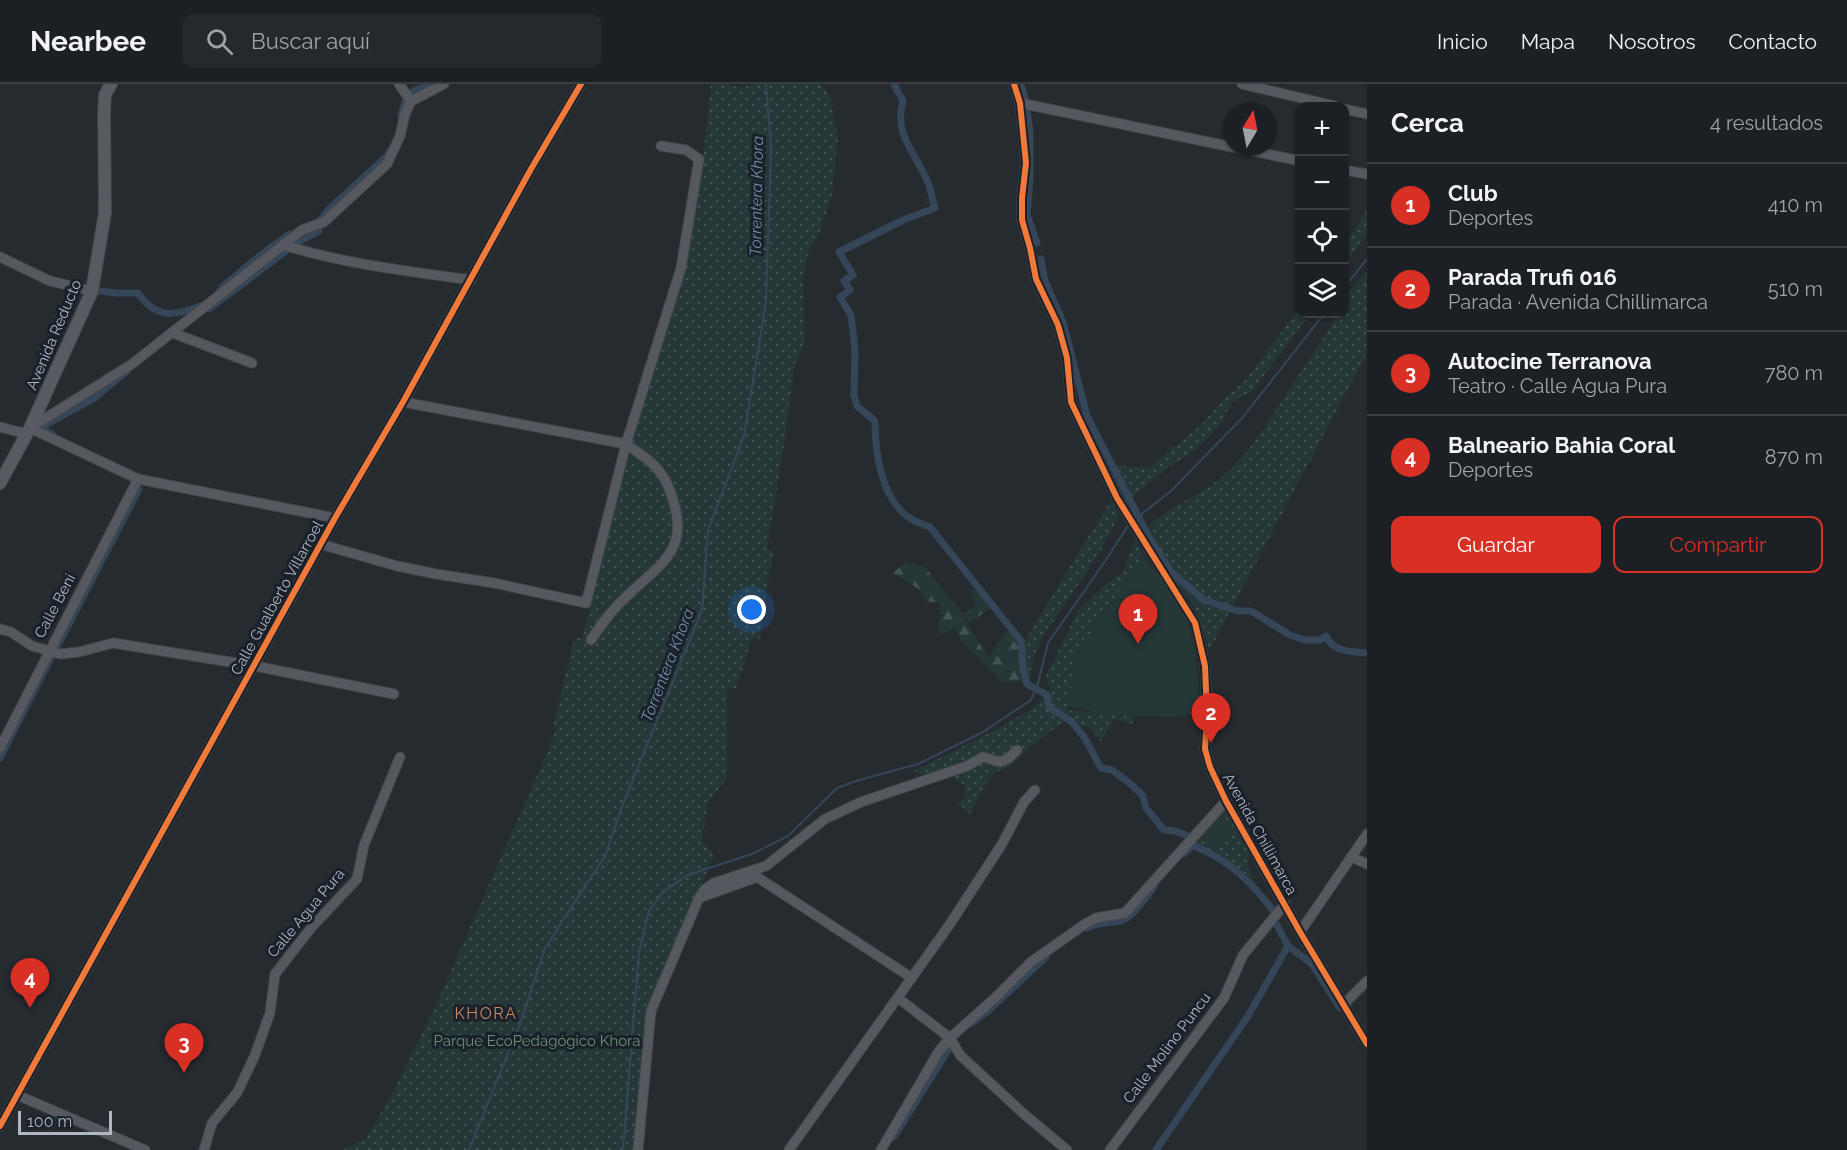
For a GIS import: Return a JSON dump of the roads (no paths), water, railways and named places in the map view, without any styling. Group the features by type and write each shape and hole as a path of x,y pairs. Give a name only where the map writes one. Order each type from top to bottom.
{"main road":[{"name":"Avenida Reducto","path":"0,483 28,431 92,291 105,213 104,111 105,94 111,84"}],"street":[{"path":"399,84 411,101"},
{"path":"28,431 132,364 302,230 324,222 387,164 400,136 405,114 411,101 444,84"},
{"name":"Calle Gualberto Villarroel","path":"0,1126 255,666 320,544 403,402 531,169 581,84"},
{"name":"Avenida Chillimarca","path":"1014,84 1020,103 1026,162 1022,220 1036,279 1058,325 1067,358 1071,402 1117,498 1195,623 1205,666 1207,714 1205,749 1210,767 1226,801 1300,932 1367,1044"},
{"path":"1242,84 1318,102"},
{"path":"1020,103 1223,145"},
{"path":"1349,110 1367,114"},
{"path":"320,544 397,566 494,583 586,603 626,444 681,268 699,159 686,150 661,146"},
{"path":"1277,156 1295,159"},
{"path":"1349,171 1367,174"},
{"path":"284,245 312,254 371,266 471,280"},
{"path":"0,257 50,281 92,291"},
{"path":"173,333 252,363"},
{"path":"403,402 626,444 647,459 666,478 678,520 676,541 667,559 607,616 591,640"},
{"path":"0,427 28,431 138,479 335,518"},
{"name":"Calle Beni","path":"0,748 138,479"},
{"path":"0,629 11,632 32,646 60,654 79,652 113,643 255,666 394,694"},
{"path":"638,1150 651,1011 699,898 714,883 766,866 825,819 861,802 967,766 983,757 1000,762 1009,758 1017,750"},
{"name":"Calle Agua Pura","path":"204,1150 213,1123 237,1093 255,1055 270,1014 275,974 311,928 357,879 364,845 400,757"},
{"path":"789,1150 950,924 995,854 1024,802 1035,790"},
{"path":"881,1150 939,1051 950,1038 1031,962 1096,918 1125,913 1226,801"},
{"path":"1300,932 1367,834"},
{"path":"1351,857 1367,864"},
{"path":"699,898 757,877 912,978"},
{"name":"Calle Molino Puncu","path":"1110,1150 1224,998 1243,955 1285,904"},
{"path":"1344,1004 1367,981"},
{"path":"898,998 950,1038 960,1055 1024,1115 1067,1150"},
{"path":"17,1095 142,1149"}],"waterway":[{"path":"412,93 433,84"},
{"name":"Torrentera Khora","path":"469,1150 522,1019 545,948 605,856 623,804 702,610 708,530 744,436 766,302 771,147 766,84"},
{"path":"894,84 903,101 901,112 903,133 930,187 935,208 903,220 839,252 853,275 844,281 850,290 840,297 851,315 855,350 854,395 857,406 875,421 878,460 886,486 891,498 908,517 930,527 1021,641 1023,669 1027,684 1047,695 1049,707 1071,721 1084,737 1101,768 1112,770 1143,796 1146,808 1164,830 1186,835 1189,840"},
{"path":"1021,84 1025,98"},
{"path":"401,116 405,102"},
{"path":"1027,112 1030,131 1027,215 1037,243"},
{"path":"317,224 330,208 389,152"},
{"path":"291,246 318,230"},
{"path":"218,293 251,262 290,234"},
{"path":"209,309 286,251"},
{"path":"1041,259 1045,281 1063,322 1087,416 1150,539 1171,572 1204,600 1238,611 1251,611 1290,635 1305,640 1320,640 1326,636 1333,646 1367,653"},
{"path":"1349,282 1367,259"},
{"path":"100,291 138,293 152,308 167,313 184,312 203,305"},
{"path":"1134,520 1171,491 1243,417 1321,318"},
{"path":"52,434 46,431 44,427 47,424 93,399 127,371"},
{"path":"56,649 139,489"},
{"path":"623,1150 639,952 649,911 663,892 688,875 752,854 788,836 837,788 918,764 983,732 1031,700 1038,683 1048,643 1129,524"},
{"path":"0,758 51,658"},
{"path":"1183,854 1194,845 1215,856 1248,881 1274,912"},
{"path":"1087,928 1120,921 1130,916 1154,887"},
{"path":"1277,925 1288,946 1312,964 1340,1008"},
{"path":"1156,1150 1248,1016 1288,946"},
{"path":"972,1023 1046,957"},
{"path":"894,1137 950,1047"}],"place":[{"name":"Club","path":"1138,644"},
{"name":"Parada Trufi 016","path":"1211,743"},
{"name":"Balneario Bahia Coral","path":"30,1008"},
{"name":"Autocine Terranova","path":"184,1073"}],"district":[{"name":"KHORA","path":"486,1013"}],"park label":[{"name":"Parque EcoPedagógico Khora","path":"537,1041"}]}
